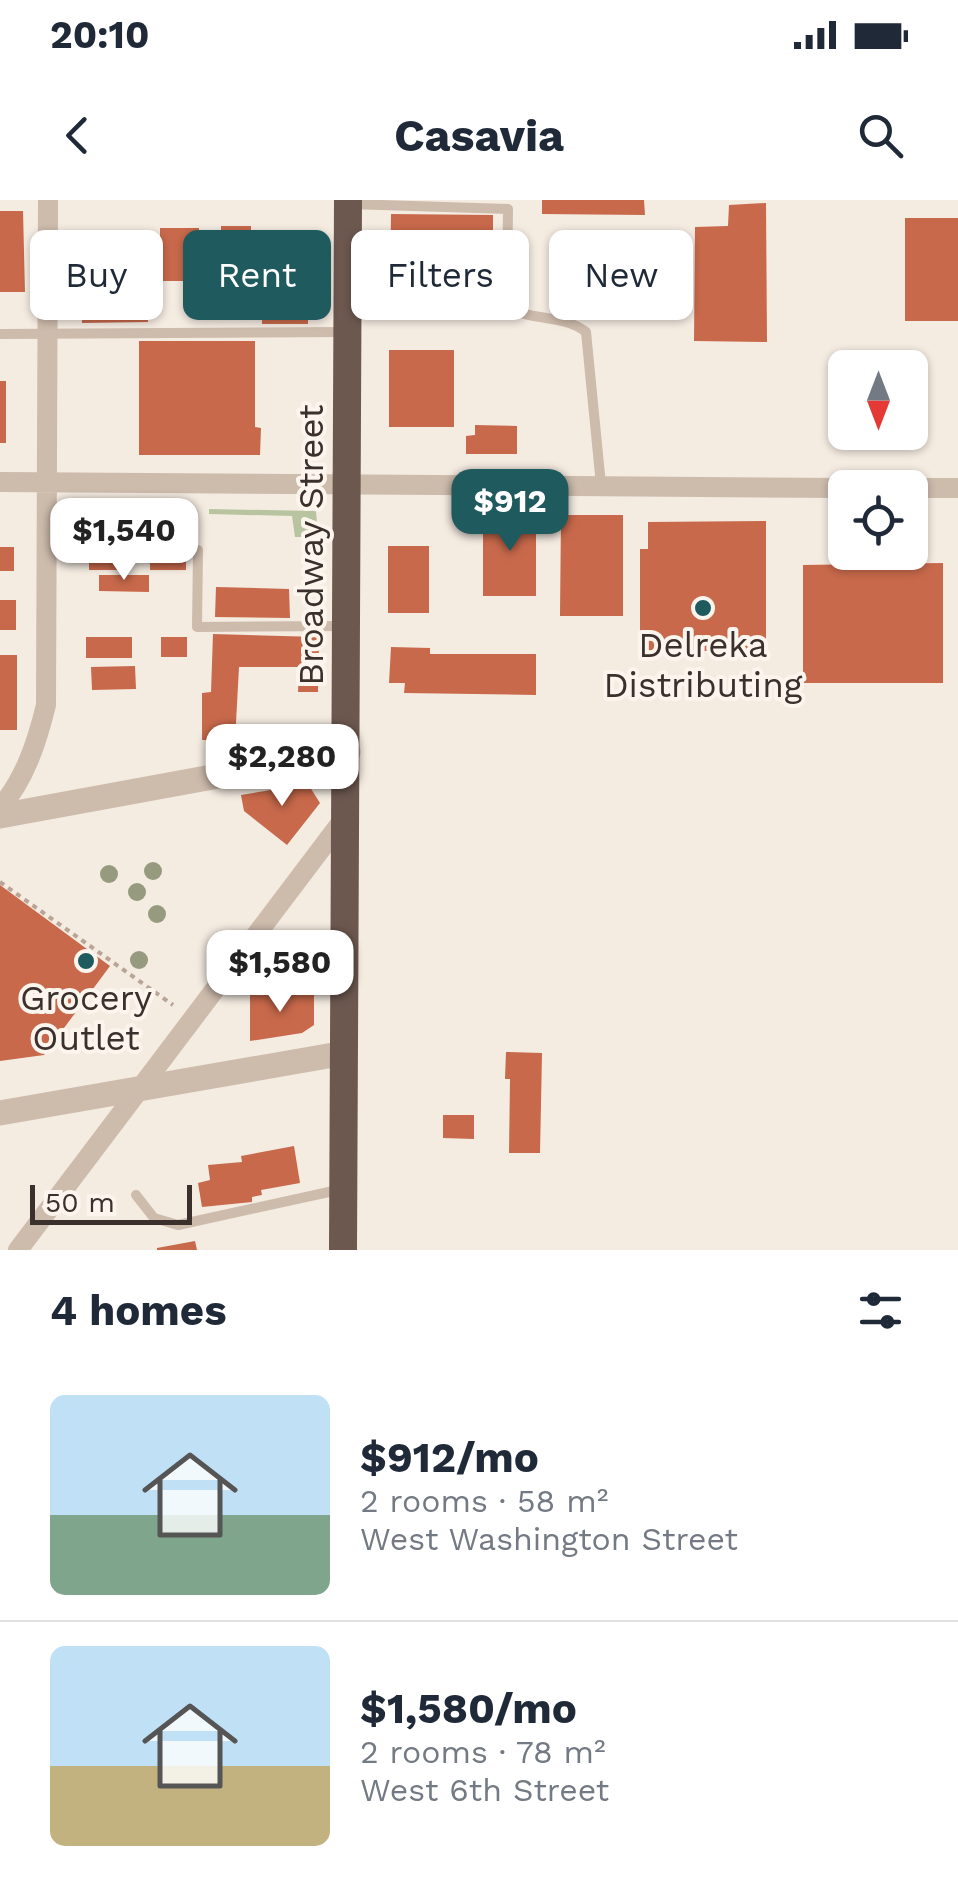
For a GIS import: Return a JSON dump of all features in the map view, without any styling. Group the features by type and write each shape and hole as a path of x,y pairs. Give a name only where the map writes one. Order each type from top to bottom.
{"highway":[{"name":"Broadway Street","path":"343,1250 348,202"}],"street":[{"path":"0,812 37,743 46,706 48,200"},
{"path":"0,482 828,488"},
{"path":"928,488 958,488"},
{"path":"0,812 348,752"},
{"path":"18,1250 348,815"},
{"path":"0,1113 346,1053"}],"lane":[{"path":"348,202 508,209 507,296 514,311 536,319 573,322 586,332 601,485"},
{"path":"0,334 349,332"},
{"path":"198,550 198,627 348,626"},
{"path":"136,1195 154,1218 178,1225 344,1189"}],"path":[{"path":"0,882 173,1005"}],"green space":[{"path":"209,509 316,511 318,537 295,537 292,516 209,514"}],"building":[{"path":"542,200 644,200 645,215 542,214"},
{"path":"766,203 767,342 694,341 695,227 728,226 729,205"},
{"path":"0,211 23,211 25,292 0,292"},
{"path":"391,214 493,215 493,230 391,230"},
{"path":"905,218 958,218 958,321 905,321"},
{"path":"221,226 251,226 251,230 221,230"},
{"path":"199,228 183,230 183,281 163,281 160,230"},
{"path":"82,320 148,320 148,322"},
{"path":"262,320 308,320 308,324 262,324"},
{"path":"139,341 255,341 255,427 261,428 260,455 139,455"},
{"path":"389,350 454,350 454,427 389,427"},
{"path":"0,381 6,381 6,443 0,443"},
{"path":"475,425 517,426 517,454 466,454 466,436 475,435"},
{"path":"88,511 128,511 128,535 88,535"},
{"path":"483,513 536,513 536,596 483,596"},
{"path":"561,515 623,515 623,616 560,616"},
{"name":"Delreka Distributing","path":"766,521 766,651 640,651 640,549 648,549 648,522"},
{"path":"388,546 429,546 429,613 388,613"},
{"path":"0,547 14,547 14,571 0,571"},
{"path":"89,547 131,547 131,570 89,570"},
{"path":"150,547 186,547 186,570 150,570"},
{"path":"928,563 943,563 943,683 803,683 803,565 828,565 828,570 928,570"},
{"path":"99,575 149,575 149,592 99,591"},
{"path":"216,587 289,589 290,618 215,617"},
{"path":"0,600 16,600 16,630 0,630"},
{"path":"213,634 319,637 318,692 298,692 299,667 239,667 235,741 202,740 202,693 211,692"},
{"path":"86,637 132,637 132,658 86,658"},
{"path":"161,637 187,637 187,657 161,657"},
{"path":"391,647 430,648 430,654 536,654 536,695 404,693 405,683 389,683"},
{"path":"0,655 17,655 17,730 0,730"},
{"path":"135,666 136,689 92,690 91,667"},
{"path":"308,784 320,803 287,845 244,811 241,795"},
{"path":"0,885 110,966 44,1055 0,1061"},
{"path":"314,994 314,1025 302,1033 250,1041 250,995"},
{"path":"506,1052 542,1053 540,1153 509,1153 510,1079 505,1079"},
{"path":"443,1115 474,1115 474,1139 443,1138"},
{"path":"294,1146 300,1183 261,1190 262,1195 252,1197 252,1202 202,1207 198,1183 210,1180 208,1165 242,1162 241,1156"},
{"path":"195,1241 197,1250 157,1250 157,1248"}],"place":[{"name":"Delreka Distributing","path":"703,608"},
{"name":"Grocery Outlet","path":"86,961"}]}
